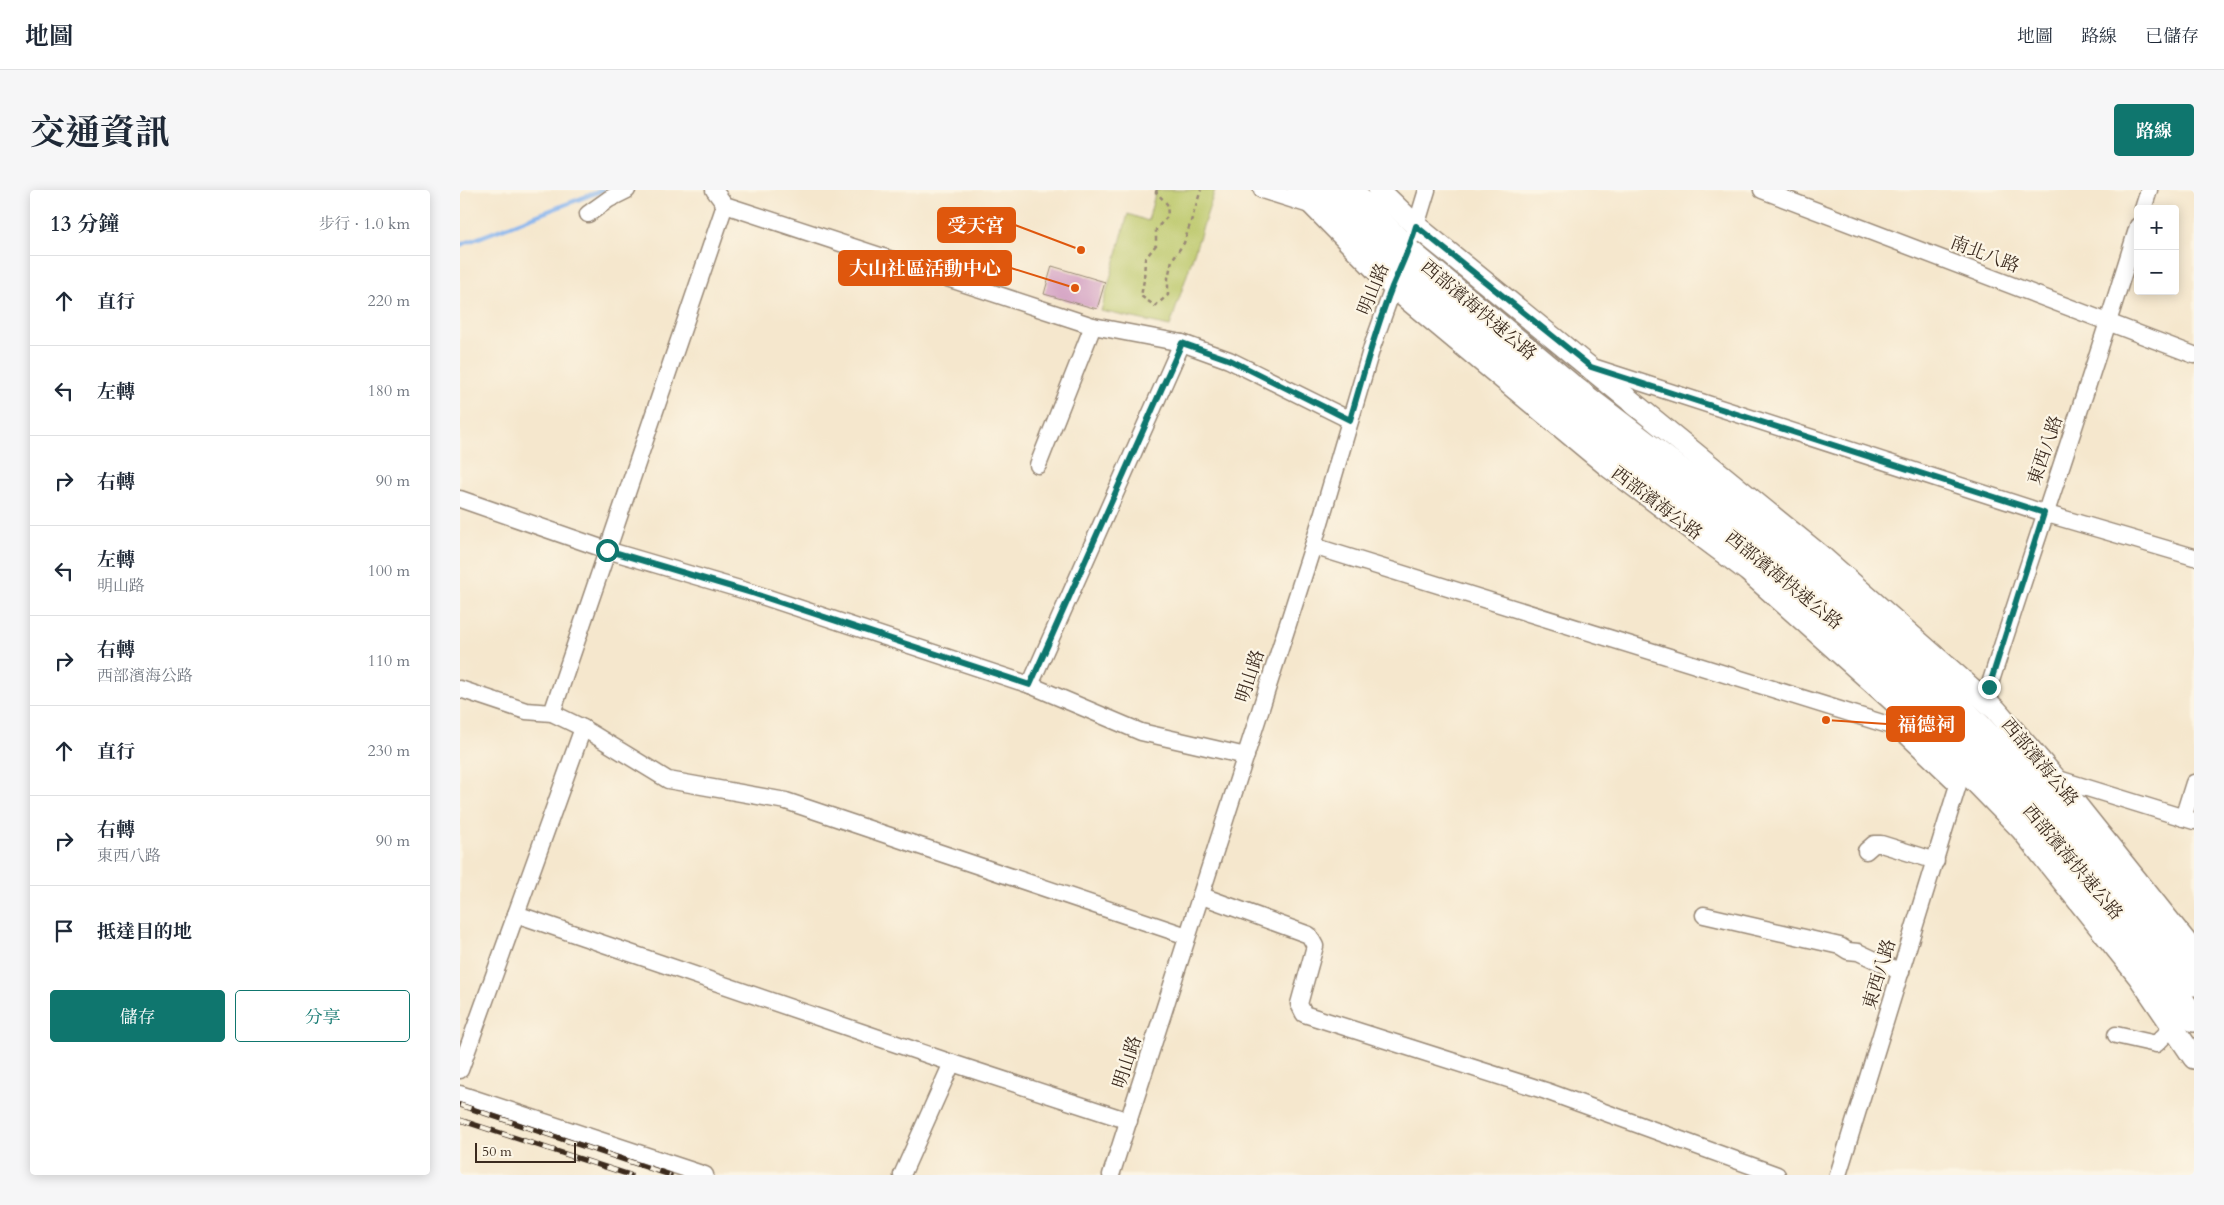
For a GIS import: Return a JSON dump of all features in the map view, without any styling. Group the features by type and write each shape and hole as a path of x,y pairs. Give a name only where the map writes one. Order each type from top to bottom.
{"highway":[{"name":"西部濱海快速公路","path":"1349,190 1401,269"},
{"name":"西部濱海快速公路","path":"1311,195 1555,400 1820,607 1969,730 2079,833 2167,943 2194,983"},
{"path":"1822,558 1969,730"},
{"path":"1748,571 1969,730"},
{"name":"西部濱海快速公路","path":"1969,730 2149,954 2183,1023"}],"main road":[{"name":"西部濱海公路","path":"1379,190 1416,226 1591,367 1822,558 1996,710 2055,778 2194,952"},
{"name":"西部濱海公路","path":"1401,269 1609,467 1748,571 1908,726 2022,830 2138,977 2183,1023 2194,1058"}],"street":[{"path":"588,214 609,199 627,190"},
{"path":"714,190 725,205 1093,326 1182,343 1230,360 1350,420"},
{"path":"1262,190 1311,195"},
{"name":"明山路","path":"1111,1175 1313,546 1350,420 1427,190"},
{"name":"南北八路","path":"1762,190 2194,355"},
{"path":"2144,205 2149,190"},
{"path":"552,713 725,205"},
{"name":"東西八路","path":"1989,687 2044,513 2109,322 2134,239"},
{"path":"1038,465 1093,326"},
{"path":"1030,685 1182,343"},
{"path":"1591,367 2044,513 2194,557"},
{"path":"462,503 607,550 752,593 1030,685 1141,732 1246,756"},
{"path":"1313,546 1908,726"},
{"path":"460,689 526,711 552,713 583,728 668,780 786,801 1187,936"},
{"name":"東西八路","path":"1838,1175 1936,861 1958,784 1908,726"},
{"path":"460,1070 583,728"},
{"path":"2055,778 2189,820 2194,784"},
{"path":"1866,850 1874,844 1882,844 1936,861"},
{"path":"1202,896 1309,935 1315,946 1299,1004 1304,1014 1546,1091 1777,1175"},
{"path":"516,914 952,1063 1129,1121"},
{"path":"1704,915 1840,946 1848,952 1858,952 1901,972"},
{"path":"2116,1034 2156,1044 2183,1023"},
{"path":"902,1175 952,1063"},
{"path":"460,1094 705,1175"}],"path":[{"path":"1156,190 1167,204 1168,216 1156,229 1156,245 1145,258 1141,296 1155,306 1168,295 1168,278 1172,260 1184,243 1202,190"}],"green space":[{"path":"1156,190 1215,190 1170,326 1101,311 1128,214 1148,221"}],"building":[{"path":"1052,266 1105,282 1097,309 1044,294"}],"waterway":[{"path":"460,245 603,190"}],"railway":[{"path":"460,1105 670,1175"},
{"path":"460,1120 630,1175"}],"place":[{"name":"受天宮","path":"1081,250"},
{"name":"大山社區活動中心","path":"1075,288"},
{"name":"福德祠","path":"1826,720"}],"route":[{"path":"607,550 752,593 1030,685 1182,343 1230,360 1350,420 1372,347 1393,286 1409,252 1416,226 1591,367 2044,513 1989,687"}]}
